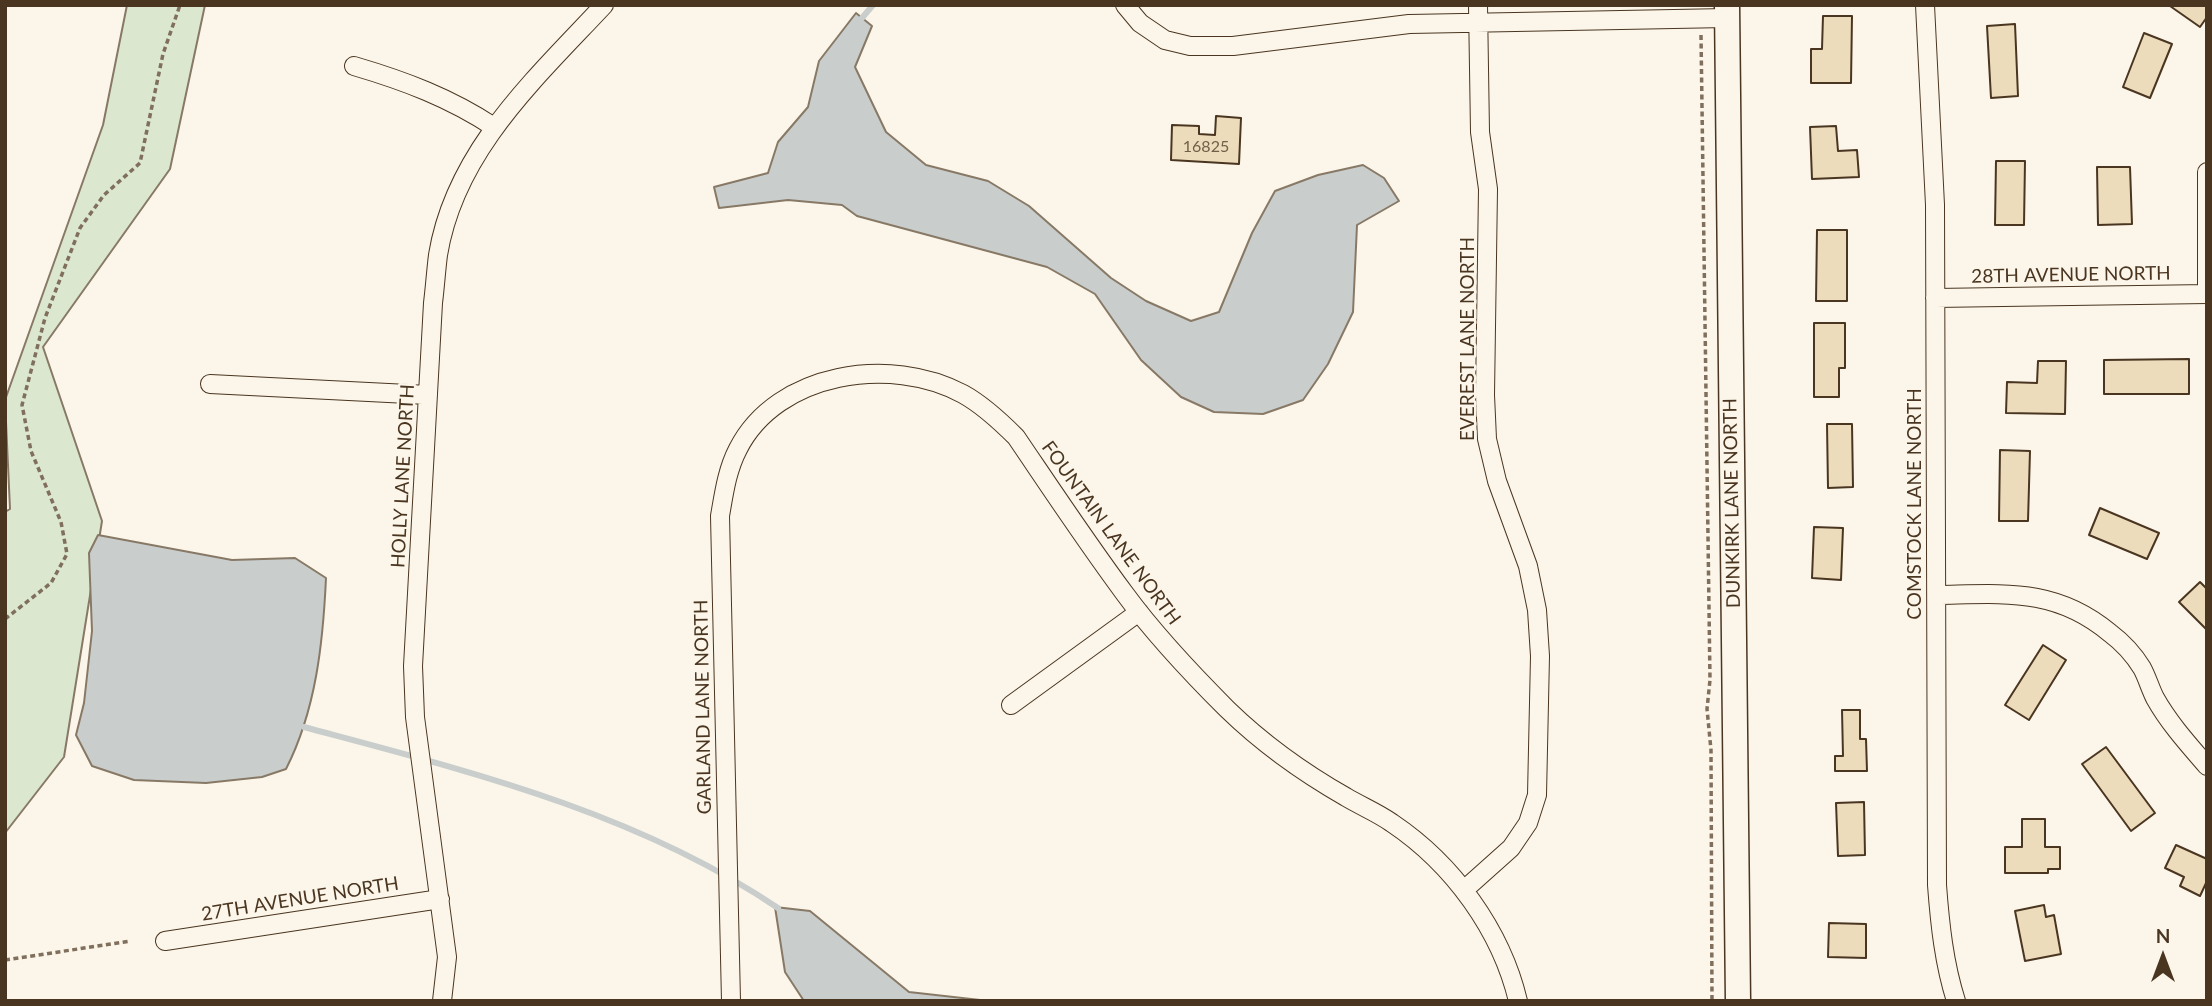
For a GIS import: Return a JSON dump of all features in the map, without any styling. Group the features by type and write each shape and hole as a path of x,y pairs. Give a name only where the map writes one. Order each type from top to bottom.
{"street":[{"name":"HOLLY LANE NORTH","path":"442,1001 447,957 415,717 413,666 439,253 452,205 473,160 494,127 604,5"},
{"path":"1125,5 1140,23 1166,40 1190,47 1233,47 1478,14 1701,19 1727,12"},
{"name":"COMSTOCK LANE NORTH","path":"1925,5 1935,193 1937,885 1941,933 1956,1001"},
{"name":"DUNKIRK LANE NORTH","path":"1727,12 1738,1001"},
{"name":"EVEREST LANE NORTH","path":"1464,890 1511,848 1528,822 1537,794 1539,738 1540,656 1537,610 1528,566 1497,481 1487,439 1485,395 1489,189 1480,132 1478,14"},
{"path":"354,66 430,91 494,127"},
{"path":"2207,172 2207,294"},
{"name":"28TH AVENUE NORTH","path":"1935,298 2207,294"},
{"name":"FOUNTAIN LANE NORTH","path":"757,421 779,402 806,387 863,374 932,380 963,394 992,413 1016,437 1139,612 1227,709 1265,744 1305,773 1392,822 1430,854 1464,890 1492,933 1513,979 1518,1001"},
{"path":"210,384 428,395"},
{"name":"GARLAND LANE NORTH","path":"731,1001 720,516 726,482 737,449 757,421"},
{"path":"1937,595 2033,596 2066,604 2095,620 2121,642 2141,668 2155,698 2179,735 2207,766"},
{"path":"1011,705 1139,612"},
{"name":"27TH AVENUE NORTH","path":"165,941 440,899"}],"path":[{"path":"5,620 51,583 66,554 61,522 31,451 22,405 45,318 80,228 104,195 140,163 163,54 180,5"},
{"path":"1701,19 1712,1001"},
{"path":"5,960 131,941"}],"green space":[{"path":"127,5 205,5 170,169 43,347 102,521 64,757 5,833 5,512 10,509 5,400 103,125"}],"shaded area":[{"path":"856,13 872,26 855,67 886,132 926,165 988,181 1029,206 1111,278 1146,301 1191,321 1219,312 1252,233 1275,191 1318,175 1363,165 1384,178 1399,201 1357,225 1353,312 1328,364 1303,400 1263,414 1214,412 1181,397 1141,360 1095,294 1047,267 857,216 842,205 788,200 719,208 714,187 768,173 778,142 808,107 819,61"},
{"path":"98,535 232,560 295,558 326,578 323,627 311,700 286,769 262,777 206,783 134,780 92,766 76,735 84,703 92,631 89,553"},
{"path":"775,907 810,911 909,992 989,1001 804,1001 785,972"}],"building":[{"path":"2207,5 2207,17 2200,27 2170,6"},
{"path":"1823,16 1852,16 1851,83 1811,83 1811,49 1822,49"},
{"path":"2015,24 2018,96 1991,98 1987,26"},
{"path":"2144,33 2172,44 2150,98 2123,87"},
{"path":"1216,116 1241,118 1239,164 1171,160 1172,125 1199,126 1199,134 1215,135"},
{"path":"1836,126 1838,151 1857,150 1859,177 1812,179 1810,127"},
{"path":"1996,161 2025,161 2024,225 1995,225"},
{"path":"2097,167 2130,167 2132,224 2098,225"},
{"path":"1817,230 1847,230 1847,301 1816,301"},
{"path":"1814,323 1845,323 1845,368 1839,368 1839,397 1814,397"},
{"path":"2189,359 2189,394 2104,394 2104,360"},
{"path":"2038,361 2066,361 2065,414 2006,413 2007,382 2037,383"},
{"path":"1827,424 1852,424 1853,487 1828,488"},
{"path":"2000,450 2030,451 2028,521 1999,521"},
{"path":"2100,508 2159,533 2147,559 2089,535"},
{"path":"1814,527 1843,528 1841,580 1812,578"},
{"path":"2200,582 2207,589 2207,630 2179,602"},
{"path":"2043,645 2066,660 2029,720 2005,705"},
{"path":"1842,710 1860,710 1860,739 1866,739 1867,771 1835,771 1835,756 1843,756"},
{"path":"2106,747 2155,813 2131,831 2082,764"},
{"path":"1864,802 1865,855 1838,856 1836,803"},
{"path":"2022,819 2045,819 2045,847 2060,847 2060,869 2048,869 2048,873 2005,873 2005,847 2022,847"},
{"path":"2176,845 2207,859 2207,881 2200,896 2180,886 2184,877 2165,868"},
{"path":"2044,905 2046,917 2054,915 2061,954 2025,961 2015,911"},
{"path":"1829,923 1866,924 1866,958 1828,957"}],"waterway":[{"path":"862,18 873,5"},
{"path":"304,727 489,778 609,820 724,874 778,908"}]}
